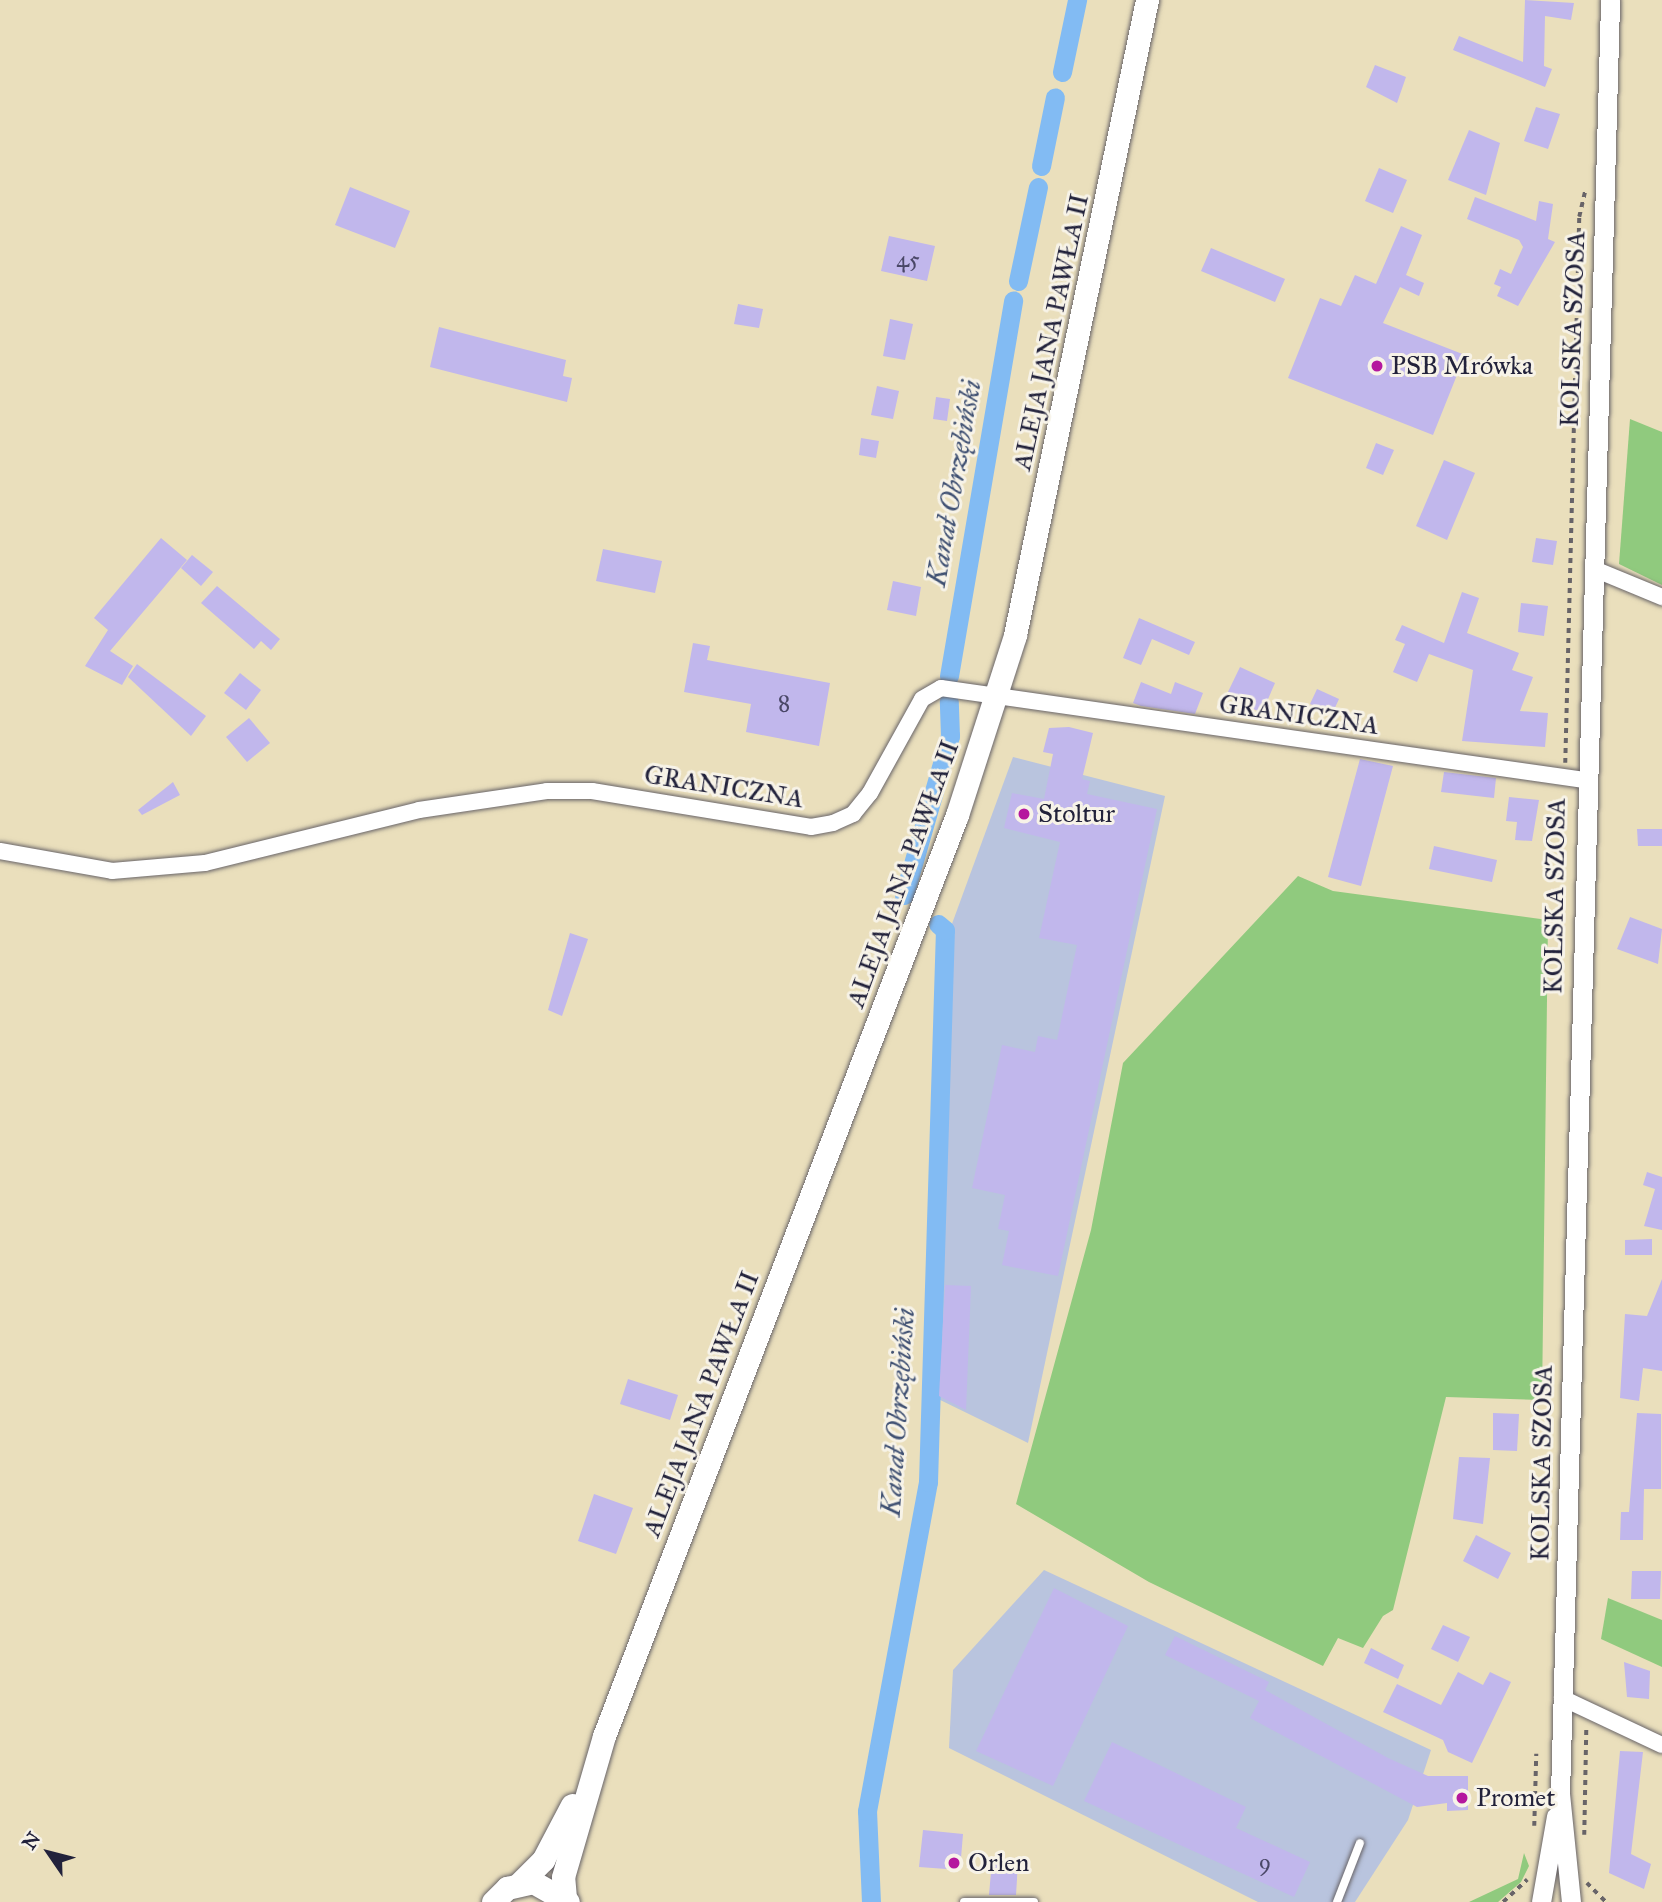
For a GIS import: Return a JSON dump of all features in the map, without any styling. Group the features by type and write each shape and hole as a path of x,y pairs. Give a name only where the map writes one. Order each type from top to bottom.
{"main road":[{"name":"ALEJA JANA PAWŁA II","path":"567,1900 563,1877 604,1736 957,815 996,698 1015,635 1147,0"},
{"name":"ALEJA JANA PAWŁA II","path":"493,1902 520,1883 543,1860 604,1736"},
{"path":"520,1883 546,1884 567,1900"}],"street":[{"name":"KOLSKA SZOSA","path":"1572,1902 1560,1794 1584,780 1594,569 1610,0"},
{"path":"1608,47 1624,0"},
{"path":"1594,569 1662,597"},
{"name":"GRANICZNA","path":"0,851 112,871 205,863 419,810 547,791 592,791 811,827 853,814 933,690 1584,780"},
{"path":"1562,1698 1662,1745"},
{"name":"KOLSKA SZOSA","path":"1541,1902 1560,1794"}],"lane":[{"path":"1337,1902 1360,1843"},
{"path":"964,1902 1034,1902"}],"path":[{"path":"1564,777 1579,217 1588,176"},
{"path":"1584,1846 1587,1709"},
{"path":"1534,1834 1536,1754"},
{"path":"1584,1873 1605,1902"},
{"path":"1503,1902 1533,1874"}],"shaded area":[{"path":"1013,757 1165,796 1028,1443 930,1395 949,932"},
{"path":"1044,1570 1431,1750 1408,1820 1355,1902 1258,1902 949,1748 953,1670"}],"green space":[{"path":"1630,419 1662,432 1662,585 1619,564"},
{"path":"1298,876 1333,891 1548,920 1542,1400 1446,1397 1393,1610 1383,1616 1363,1648 1338,1638 1323,1666 1149,1582 1016,1504 1091,1230 1123,1063"},
{"path":"1608,1598 1662,1620 1662,1667 1601,1639"},
{"path":"1524,1853 1529,1866 1521,1882 1498,1902 1469,1902 1518,1879"}],"building":[{"path":"1525,0 1574,3 1571,20 1545,16 1544,66 1552,69 1545,87 1453,50 1459,36 1523,62"},
{"path":"1375,65 1406,77 1397,103 1366,87"},
{"path":"1536,107 1560,114 1548,149 1524,141"},
{"path":"1469,130 1500,143 1486,195 1448,180"},
{"path":"1379,168 1407,180 1393,213 1365,201"},
{"path":"350,187 410,211 395,248 335,225"},
{"path":"1475,197 1536,221 1539,201 1553,204 1548,239 1555,242 1518,306 1497,296 1501,287 1494,284 1500,269 1511,274 1523,247 1519,240 1467,219"},
{"name":"PSB Mrówka","path":"1401,226 1422,235 1406,275 1424,283 1419,296 1400,287 1383,323 1465,355 1433,435 1288,378 1320,298 1341,306 1355,275 1376,284"},
{"path":"889,236 935,246 927,281 881,271"},
{"path":"1211,248 1285,279 1275,302 1201,271"},
{"path":"738,304 763,309 759,328 734,324"},
{"path":"890,319 913,324 905,360 883,356"},
{"path":"439,327 566,360 563,376 572,378 567,402 430,367"},
{"path":"877,386 899,391 893,419 871,415"},
{"path":"936,397 950,399 947,421 933,419"},
{"path":"861,438 879,441 876,458 859,455"},
{"path":"1376,443 1394,450 1383,475 1366,468"},
{"path":"1444,460 1475,473 1447,540 1416,526"},
{"path":"161,538 187,560 110,651 133,666 122,685 85,666 108,630 94,618"},
{"path":"1536,538 1557,541 1553,565 1532,562"},
{"path":"603,549 662,561 655,593 596,581"},
{"path":"192,555 213,572 201,586 181,568"},
{"path":"893,581 921,587 916,616 887,610"},
{"path":"217,586 280,639 271,650 261,641 254,649 201,603"},
{"path":"1462,592 1479,598 1467,633 1519,653 1512,670 1533,677 1520,711 1548,713 1545,747 1462,741 1473,670 1429,654 1417,682 1393,672 1405,644 1395,640 1402,625 1444,643"},
{"path":"1521,603 1548,606 1544,636 1518,632"},
{"path":"1139,618 1195,642 1189,655 1152,639 1141,665 1123,658"},
{"path":"693,643 710,646 707,660 830,683 819,746 746,732 751,704 684,692"},
{"path":"137,664 206,716 191,736 128,677"},
{"path":"1240,667 1275,683 1262,713 1226,696"},
{"path":"240,673 261,690 246,710 224,693"},
{"path":"1141,682 1171,694 1175,682 1203,693 1195,714 1141,706 1133,703"},
{"path":"1317,689 1339,699 1332,714 1310,704"},
{"path":"249,718 270,743 247,762 226,737"},
{"path":"1069,727 1093,733 1082,779 1090,781 1087,794 1157,809 1058,1276 1002,1265 1009,1231 998,1229 1005,1195 972,1188 1002,1045 1035,1052 1038,1036 1057,1040 1077,945 1039,938 1060,842 1004,828 1012,793 1044,799 1053,754 1043,752 1049,728"},
{"path":"1360,759 1393,766 1361,886 1328,877"},
{"path":"1444,772 1496,778 1494,798 1441,792"},
{"path":"173,782 180,795 142,815 138,810"},
{"path":"1509,797 1539,800 1532,841 1515,840 1517,822 1506,821"},
{"path":"1637,829 1662,829 1662,846 1638,846"},
{"path":"1434,846 1497,860 1492,882 1429,869"},
{"path":"1630,917 1662,929 1658,964 1617,949"},
{"path":"570,933 588,939 562,1016 548,1010"},
{"path":"1647,1172 1662,1177 1662,1230 1644,1226 1655,1189 1643,1185"},
{"path":"1652,1239 1652,1255 1625,1255 1625,1240"},
{"path":"1662,1279 1662,1371 1643,1368 1639,1401 1620,1398 1625,1314 1647,1316"},
{"path":"945,1285 971,1286 966,1410 939,1396"},
{"path":"628,1379 678,1395 670,1420 620,1404"},
{"path":"1493,1413 1519,1414 1517,1451 1493,1450"},
{"path":"1637,1413 1661,1414 1661,1489 1644,1489 1643,1540 1620,1540 1621,1512 1629,1512"},
{"path":"1459,1457 1490,1458 1483,1524 1453,1519"},
{"path":"594,1494 633,1508 616,1554 578,1541"},
{"path":"1476,1535 1511,1553 1498,1579 1463,1561"},
{"path":"1632,1571 1661,1571 1660,1599 1631,1599"},
{"path":"1054,1588 1128,1626 1053,1786 976,1751"},
{"path":"1443,1625 1470,1637 1458,1662 1431,1649"},
{"path":"1175,1636 1269,1682 1265,1690 1388,1758 1428,1776 1468,1776 1468,1810 1447,1811 1447,1803 1417,1807 1250,1718 1259,1701 1165,1655"},
{"path":"1371,1648 1404,1665 1398,1679 1364,1663"},
{"path":"1624,1662 1650,1671 1649,1699 1627,1697"},
{"path":"1458,1672 1483,1685 1490,1672 1511,1682 1472,1763 1448,1752 1443,1740 1383,1712 1397,1684 1441,1705"},
{"path":"1112,1742 1246,1807 1236,1828 1310,1862 1294,1897 1084,1801"},
{"path":"1620,1751 1643,1752 1631,1854 1651,1864 1644,1889 1609,1873"},
{"path":"923,1830 963,1834 960,1870 919,1867"},
{"path":"992,1860 1018,1862 1016,1895 989,1895"}],"waterway":[{"name":"Kanał Obrzębiński","path":"1062,72 1077,0"},
{"name":"Kanał Obrzębiński","path":"1041,166 1055,97"},
{"name":"Kanał Obrzębiński","path":"1018,281 1038,187"},
{"name":"Kanał Obrzębiński","path":"949,676 1013,300"},
{"name":"Kanał Obrzębiński","path":"904,895 950,736 949,701"},
{"name":"Kanał Obrzębiński","path":"871,1902 867,1811 928,1482 945,930 938,924"}],"place":[{"name":"PSB Mrówka","path":"1377,366"},
{"name":"Stoltur","path":"1024,814"},
{"name":"Promet","path":"1462,1798"},
{"name":"Orlen","path":"954,1863"}]}
